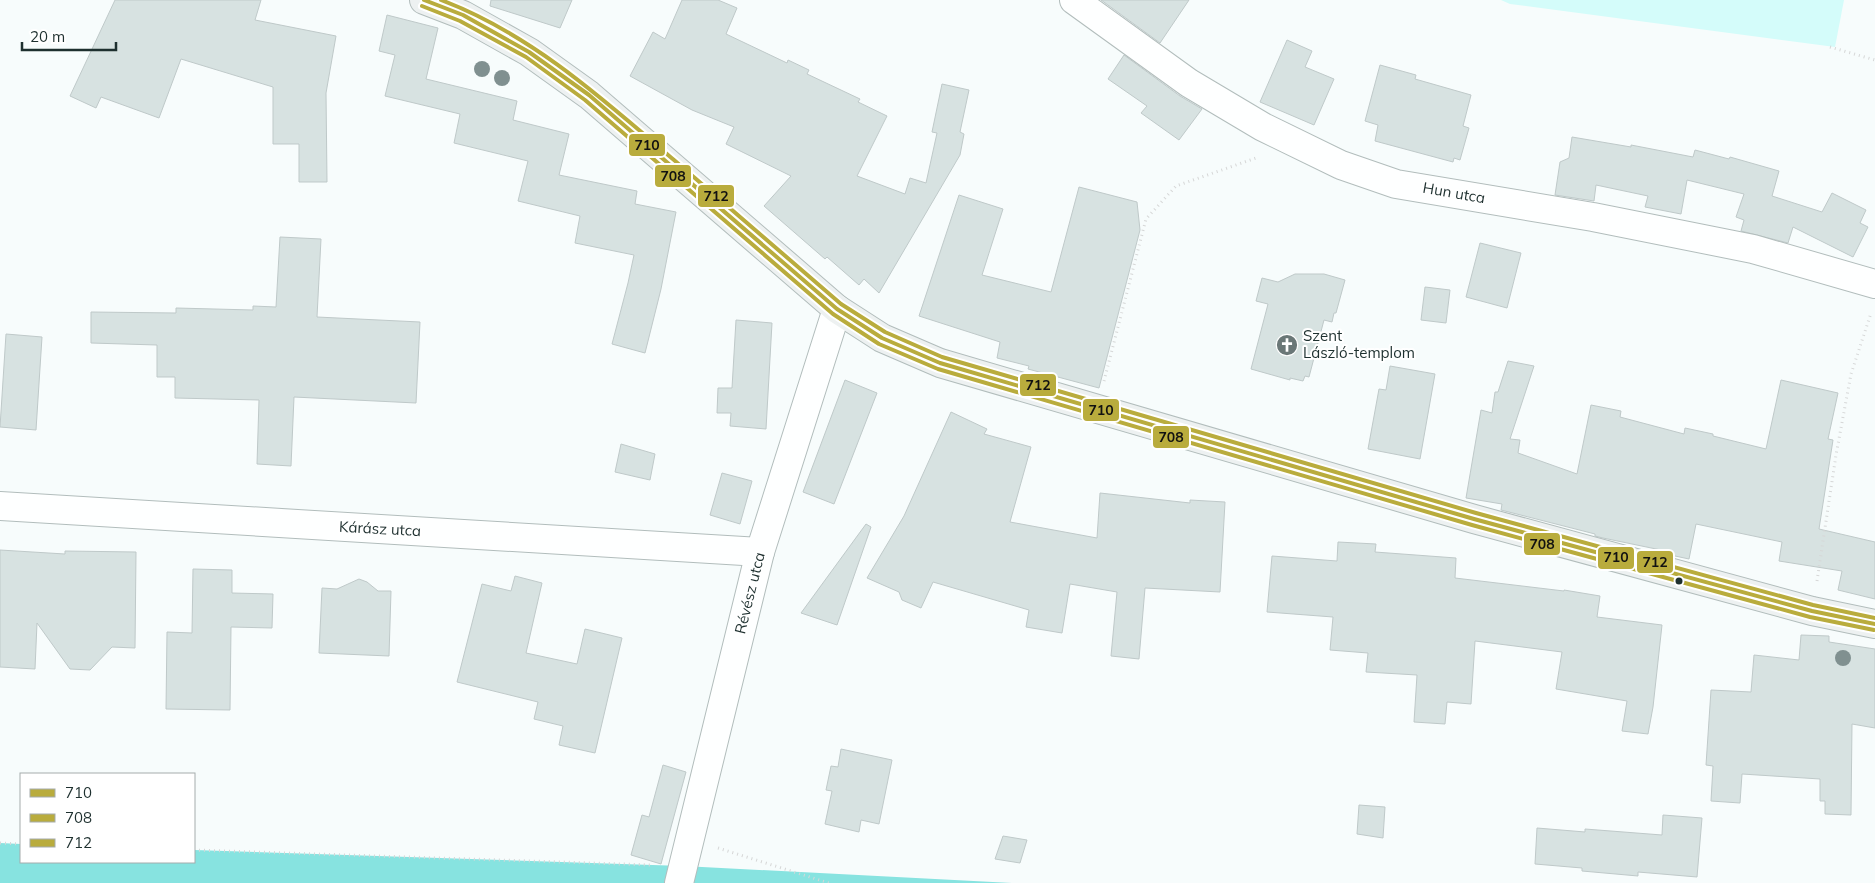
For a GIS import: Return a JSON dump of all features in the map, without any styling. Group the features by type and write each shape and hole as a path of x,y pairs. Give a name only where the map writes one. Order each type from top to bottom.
{"street":[{"path":"424,0 463,15 529,52 589,95 837,309 882,338 940,363 1474,519 1812,611 1875,624"},
{"name":"Hun utca","path":"1074,0 1190,83 1286,139 1341,165 1396,184 1670,231 1753,249 1875,284"},
{"name":"Révész utca","path":"681,874 760,552 837,309"},
{"name":"Kárász utca","path":"0,506 760,552"}],"path":[{"path":"1830,47 1875,60"},
{"path":"1097,408 1146,219 1176,186 1277,151 1286,139"},
{"path":"1812,611 1836,455 1851,374 1872,311"},
{"path":"689,839 829,883"},
{"path":"0,843 20,844"},
{"path":"195,850 681,874"}],"shaded area":[{"path":"1501,0 1844,0 1835,47 1510,4"},
{"path":"0,843 20,844 20,863 195,863 195,850 683,866 1012,883 0,883"}],"building":[{"path":"115,0 261,0 255,20 336,36 326,93 327,182 299,182 299,144 273,144 273,87 181,59 159,118 101,97 96,108 70,96"},
{"path":"491,0 572,0 560,28 490,6"},
{"path":"682,0 718,0 737,8 726,34 787,63 788,60 809,70 807,74 860,99 858,102 887,116 857,176 905,194 910,178 926,183 937,133 932,132 942,84 969,90 960,132 964,134 960,155 879,293 864,279 859,285 827,257 825,259 764,206 791,176 726,144 734,127 692,110 630,76 653,32 665,39"},
{"path":"1101,0 1189,0 1160,43"},
{"path":"387,15 438,28 426,79 517,101 513,120 569,134 559,175 637,191 635,204 676,212 661,289 645,353 612,344 634,255 575,243 580,216 518,201 528,161 454,143 460,114 385,96 395,55 379,51"},
{"path":"1287,40 1312,51 1305,67 1334,79 1314,125 1260,102"},
{"path":"1124,55 1180,96 1202,109 1179,140 1141,113 1147,106 1108,79"},
{"path":"1380,65 1416,75 1415,79 1471,95 1463,126 1469,128 1460,160 1454,158 1453,162 1375,141 1378,125 1365,121"},
{"path":"1572,137 1631,147 1631,145 1693,157 1695,150 1729,159 1730,157 1779,171 1772,196 1822,212 1832,193 1866,210 1860,223 1868,227 1853,257 1793,227 1788,243 1741,231 1744,220 1736,217 1744,194 1687,180 1681,214 1645,207 1648,196 1596,185 1594,201 1555,195 1560,162 1569,158"},
{"path":"1079,187 1137,202 1140,230 1099,388 1028,369 1029,366 997,358 1000,342 919,316 959,195 1003,209 982,275 1051,292"},
{"path":"280,237 321,239 317,317 420,322 416,403 294,397 291,466 257,464 259,400 175,398 175,377 157,377 157,345 91,343 91,312 176,313 176,308 253,310 253,306 276,307"},
{"path":"1480,243 1521,253 1507,308 1466,297"},
{"name":"Szent László-templom","path":"1295,274 1324,274 1345,280 1336,313 1334,313 1332,322 1324,320 1309,377 1305,376 1303,381 1290,378 1290,380 1251,369 1268,304 1256,301 1262,278 1278,282"},
{"path":"1425,287 1450,290 1446,323 1421,320"},
{"path":"736,320 772,323 766,429 730,426 731,413 717,413 718,388 732,388"},
{"path":"6,334 42,337 36,430 0,427"},
{"path":"1508,361 1534,366 1510,439 1520,440 1518,453 1577,474 1591,405 1621,411 1620,417 1684,434 1685,428 1766,449 1781,380 1838,393 1828,439 1833,440 1819,529 1875,542 1875,599 1838,590 1842,571 1779,561 1782,542 1696,524 1689,559 1661,553 1661,550 1595,536 1595,534 1501,510 1502,504 1466,498 1481,410 1492,413 1495,392 1498,392"},
{"path":"1390,366 1435,374 1420,459 1368,449 1379,389 1386,390"},
{"path":"845,380 877,393 834,504 803,492"},
{"path":"951,412 987,429 984,434 1031,447 1010,522 1097,538 1100,493 1190,503 1190,500 1225,502 1220,592 1145,588 1139,659 1111,656 1117,592 1070,584 1062,633 1026,627 1029,610 933,582 921,608 902,600 899,592 867,578 904,516"},
{"path":"621,444 655,454 650,480 615,472"},
{"path":"722,473 752,481 740,524 710,515"},
{"path":"866,524 871,527 837,625 801,613"},
{"path":"1338,542 1376,544 1375,552 1456,558 1455,578 1564,590 1600,596 1597,617 1662,625 1653,707 1648,734 1622,731 1627,701 1556,689 1562,652 1475,641 1471,704 1447,702 1445,724 1414,722 1417,675 1366,672 1368,653 1330,650 1333,617 1267,612 1272,556 1337,561"},
{"path":"0,550 65,554 65,551 136,552 135,648 112,647 90,670 70,669 37,623 35,669 0,667"},
{"path":"193,569 232,570 232,593 273,594 272,628 231,627 230,710 166,709 167,632 192,633"},
{"path":"515,576 542,583 526,653 577,664 585,629 622,638 595,753 559,745 563,726 534,719 538,702 457,682 482,584 511,591"},
{"path":"359,579 367,582 378,591 391,591 389,656 319,653 322,588 337,589"},
{"path":"1801,635 1829,636 1829,642 1875,649 1875,728 1852,724 1851,815 1825,814 1825,801 1820,801 1820,779 1742,774 1740,803 1711,801 1713,766 1706,765 1711,690 1751,692 1754,655 1799,660"},
{"path":"841,749 892,760 879,824 861,820 859,832 825,824 832,791 826,790 831,766 838,767"},
{"path":"663,765 686,772 661,864 631,855 642,815 649,817"},
{"path":"1359,805 1385,807 1383,838 1357,834"},
{"path":"1663,815 1702,818 1697,877 1638,872 1638,876 1582,871 1582,868 1535,864 1537,828 1585,832 1585,829 1662,835"},
{"path":"1003,836 1027,840 1020,863 995,859"}],"transit line":[{"name":"710","path":"424,0 463,15 529,52 589,95 837,309 882,338 940,363 1474,519 1812,611 1875,624"},
{"name":"712","path":"441,0 474,14 505,31 536,49 565,70 620,114 841,304 885,332 942,357 1476,513 1813,605 1875,618"},
{"name":"708","path":"422,6 460,21 526,57 585,100 833,314 879,344 938,369 1472,525 1810,617 1874,630"}],"place":[{"name":"Szent László-templom","path":"1287,345"}]}
